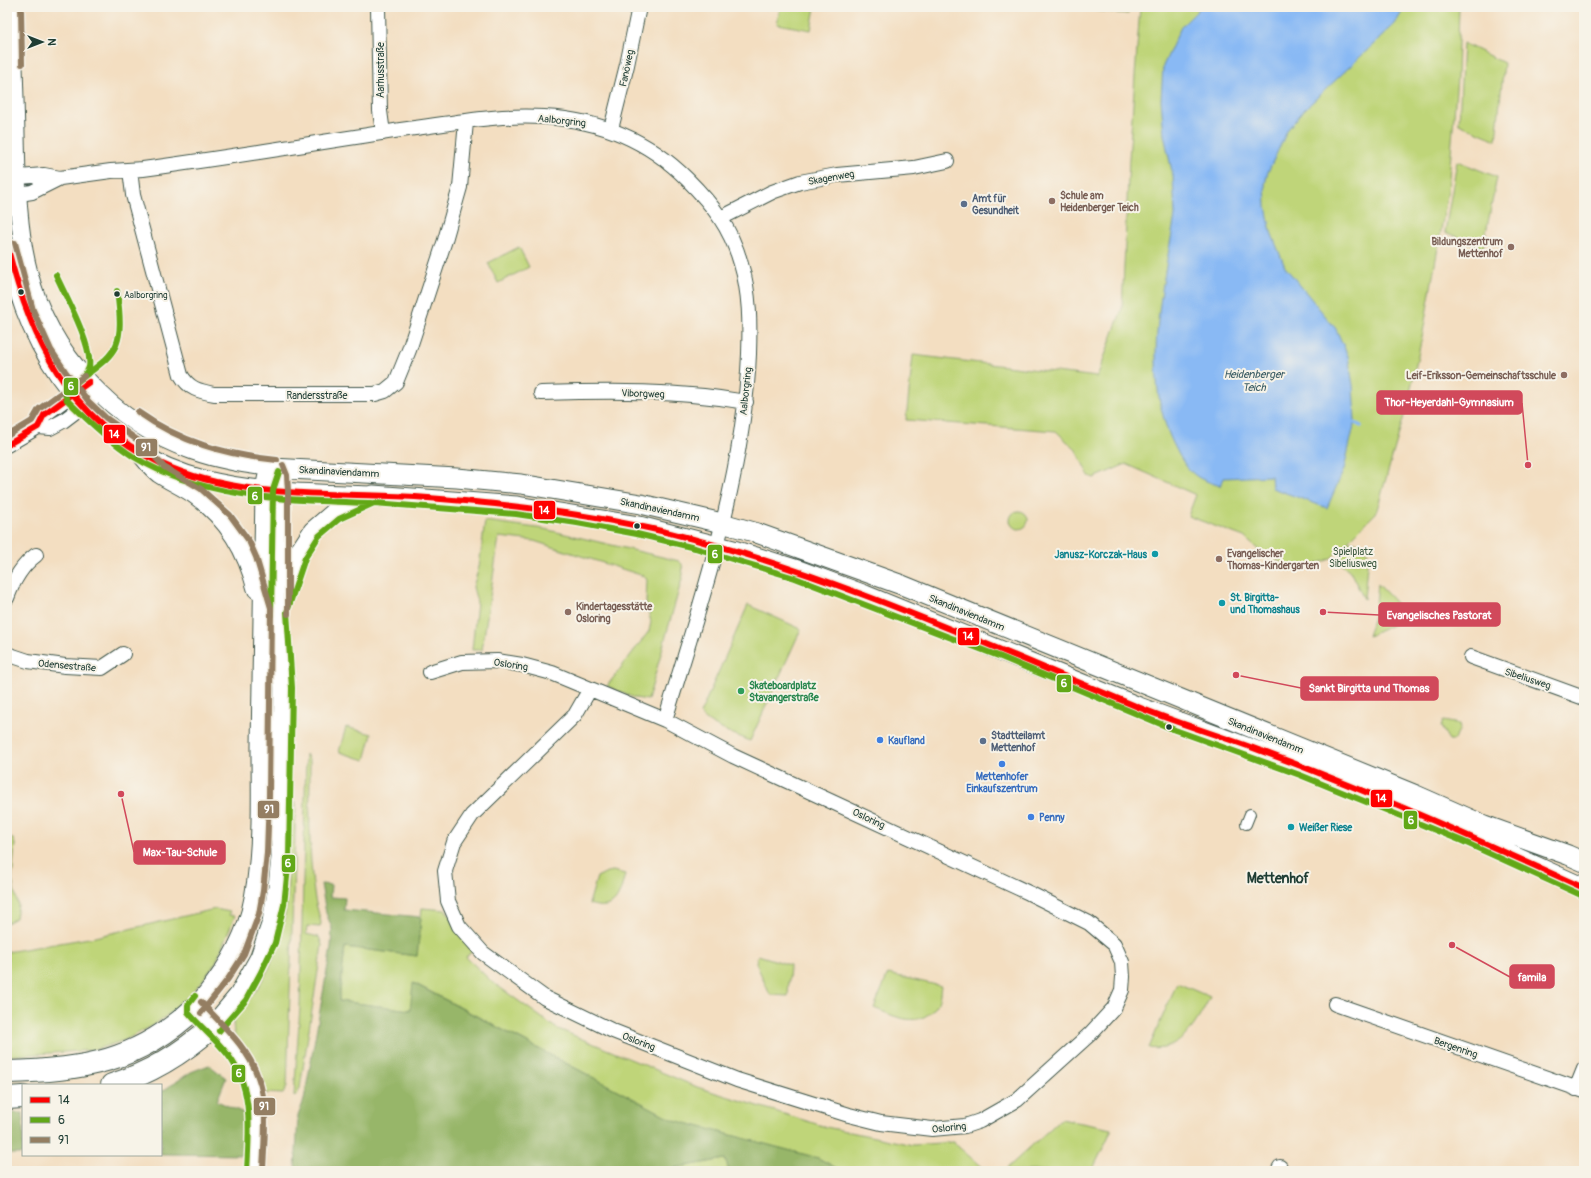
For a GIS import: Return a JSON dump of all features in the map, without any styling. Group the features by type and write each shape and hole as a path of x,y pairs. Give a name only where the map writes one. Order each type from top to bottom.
{"highway":[{"path":"7,1072 64,1069 108,1061 147,1045 196,1008"},
{"path":"115,1084 132,1079 158,1067 185,1050 213,1026"},
{"path":"7,1098 22,1097"}],"main road":[{"path":"138,450 159,473 196,495 212,508 230,526 242,545 271,611 284,688 281,858 276,904 267,940 253,972 239,995 213,1026"},
{"path":"196,1008 222,974 237,950 251,912 255,890 259,853 271,611 273,490 268,475 274,468"},
{"name":"Skandinaviendamm","path":"274,468 457,478 521,484 596,495 722,523 754,532 902,586 1409,792 1484,825 1584,862"},
{"name":"Skandinaviendamm","path":"271,611 298,554 313,531 335,512 373,495 525,507 639,526 717,545 828,581 1004,650 1165,718 1303,768 1465,834 1584,888"}],"street":[{"name":"Skandinaviendamm","path":"13,7 10,38 12,195 29,274 40,303 62,346 74,365 95,387 136,422 153,433 191,451 234,462 274,468"},
{"name":"Aarhusstraße","path":"378,7 380,111 383,133"},
{"name":"Fanöweg","path":"611,129 627,65 639,7"},
{"name":"Aalborgring","path":"12,177 44,175 60,178 168,166 383,133 466,122 497,118 543,117 584,121 611,129 650,148 678,170 704,196 721,218 742,264 748,300 749,341 746,402 722,523 717,545 665,720"},
{"name":"Randersstraße","path":"130,170 131,185 181,375 187,384 192,388 214,394 375,394 385,391 396,382 409,350 445,240 460,187 466,122"},
{"name":"Skagenweg","path":"721,218 772,192 800,182 837,175 914,168 947,161"},
{"name":"Aalborgring","path":"12,195 44,187 60,178"},
{"name":"Skandinaviendamm","path":"7,244 19,293 32,330 58,376 78,401 101,424 138,450 161,463 200,478 228,485 273,490 373,495"},
{"path":"7,445 38,427 50,428 95,387"},
{"name":"Viborgweg","path":"541,393 603,392 682,394 746,402"},
{"path":"7,598 12,583 26,562 36,555"},
{"name":"Odensestraße","path":"7,654 28,661 65,666 102,668 123,654"},
{"name":"Sibeliusweg","path":"1471,657 1584,698"},
{"name":"Osloring","path":"430,672 462,662 497,661 522,664 552,672 665,720 733,756 913,838 1089,923 1114,944 1122,962 1124,976 1122,990 1114,1008 1090,1034 1017,1100 980,1121 965,1126 932,1129 881,1122 850,1115 737,1080 612,1031 545,998 483,953 459,926 448,901 445,871 454,842 472,815 575,715 590,689"},
{"path":"1246,824 1250,814"},
{"name":"Bergenring","path":"1335,1004 1580,1090 1584,1069"},
{"path":"196,1008 237,1055 251,1080 255,1110 255,1171"}],"green space":[{"path":"780,7 815,7 811,30 777,24"},
{"path":"1060,7 1129,7 1128,14"},
{"path":"1140,7 1459,7 1457,78 1448,191 1423,332 1408,402 1376,513 1347,542 1359,544 1368,553 1364,599 1350,571 1338,561 1344,545 1330,559 1311,566 1292,567 1262,553 1244,537 1188,516 1196,495 1126,464 1094,478 1089,476 1076,450 1056,431 906,420 913,355 1097,377 1122,309 1129,159"},
{"path":"1463,43 1504,63 1496,140 1459,124"},
{"path":"1457,161 1497,177 1483,248 1445,232"},
{"path":"519,247 529,267 498,283 488,263"},
{"path":"1019,511 1025,514 1028,520 1025,526 1019,529 1013,526 1010,520 1013,514"},
{"path":"485,521 544,529 679,561 682,564 683,575 648,700 635,698 607,686 649,631 651,622 646,602 647,580 644,576 534,541 499,537 482,650 472,650 477,602 473,587 479,567"},
{"name":"Spielplatz Sibeliusweg","path":"1378,584 1397,604 1421,619 1395,624 1368,636 1375,613"},
{"name":"Skateboardplatz Stavangerstraße","path":"748,605 801,629 750,741 710,723 700,714"},
{"path":"1443,721 1459,724 1460,728 1455,740 1449,740 1441,727"},
{"path":"346,727 372,734 365,760 339,752"},
{"path":"306,754 310,761 312,876 321,923 320,927 307,926 306,934 319,937 322,945 300,1088 297,1095 294,1096 300,1007"},
{"path":"296,802 287,1086 283,1094 263,1093 257,1069 234,1034 233,1022 236,1013 256,991 269,968 280,939 287,901 291,816 294,803"},
{"path":"7,834 13,839 15,844 12,880 18,905 16,918 7,923"},
{"path":"613,871 625,874 619,895 611,904 605,906 589,904 597,877"},
{"path":"321,884 331,885 330,897 345,898 344,910 421,917 417,956 345,947 339,1001 410,1010 413,983 674,1120 818,1158 842,1171 729,1171 725,1159 657,1171 295,1171 298,1116 304,1100 331,948 332,928 326,913"},
{"path":"422,908 446,910 473,950 466,957 491,981 556,1028 697,1087 826,1127 913,1145 953,1142 986,1171 842,1171 818,1158 674,1120 414,983 410,1010 339,1001 345,947 417,956"},
{"path":"215,909 230,912 229,915 235,916 216,962 203,980 179,1006 154,1025 125,1040 94,1050 7,1056 7,952 95,937"},
{"path":"758,955 790,965 788,996 770,995 756,963"},
{"path":"888,974 941,986 937,1005 930,1013 915,1019 899,1018 874,1008"},
{"path":"1177,983 1210,997 1194,1025 1179,1041 1160,1049 1149,1048"},
{"path":"209,1065 226,1078 217,1101 246,1114 247,1155 162,1154 162,1091 191,1072"},
{"path":"7,1113 22,1113 22,1154 7,1154"},
{"path":"1061,1119 1112,1129 1092,1171 1004,1171"},
{"path":"725,1159 729,1171 657,1171"}],"water":[{"name":"Heidenberger Teich","path":"1201,7 1405,7 1395,24 1305,109 1288,129 1268,172 1265,184 1266,206 1271,232 1285,267 1336,329 1348,356 1353,385 1355,421 1344,469 1327,508 1272,488 1271,476 1223,478 1220,486 1197,477 1182,461 1165,423 1159,394 1156,364 1157,334 1160,304 1175,215 1173,176 1164,135 1161,100 1163,66 1181,27"}],"waterway":[{"path":"1355,423 1361,426"}],"transit line":[{"name":"91","path":"21,7 22,64"},
{"name":"91","path":"15,243 33,310 51,350 65,371 89,402 106,418 143,444 164,467 201,489 230,515 249,541 256,557 271,608 269,796 267,853 263,891 259,914 244,954 228,979 201,1013"},
{"name":"14","path":"7,245 16,280 28,313 41,344 58,373 77,399 101,423 128,445 160,463 190,475 253,489 318,494 447,499 575,514 670,533 731,550 849,589 965,635 1153,713 1248,746 1345,783 1584,888"},
{"name":"6","path":"56,275 83,334 87,347 89,367 83,377"},
{"name":"6","path":"117,291 120,329 118,341 106,359 68,389 65,394 67,400 107,437 134,457 161,471 190,482 219,490 249,495 310,501 371,503"},
{"name":"91","path":"7,436 32,421 39,409 84,376"},
{"name":"14","path":"7,445 38,427 44,415 89,382"},
{"name":"91","path":"138,412 170,431 204,445 240,455 277,460"},
{"name":"91","path":"283,465 287,475 288,491 288,614"},
{"name":"6","path":"271,615 273,490 279,472"},
{"name":"6","path":"219,1031 246,1000 260,974 275,943 284,905 289,858 292,688 287,612 305,558 319,536 339,519 374,503 516,514 577,523 637,534 695,548 795,578 1001,657 1175,730 1300,775 1462,841 1581,895"},
{"name":"6","path":"195,996 188,1005 188,1012 228,1055 242,1082 246,1096 249,1125 247,1171"},
{"name":"91","path":"201,1002 234,1037 254,1066 264,1100 265,1111 263,1171"}],"place":[{"name":"Schule am Heidenberger Teich","path":"1052,201"},
{"name":"Amt für Gesundheit","path":"964,204"},
{"name":"Bildungszentrum Mettenhof","path":"1511,247"},
{"name":"Aalborgring","path":"117,294"},
{"name":"Leif-Eriksson-Gemeinschaftsschule","path":"1564,375"},
{"name":"Thor-Heyerdahl-Gymnasium","path":"1528,465"},
{"name":"Janusz-Korczak-Haus","path":"1155,554"},
{"name":"Evangelischer Thomas-Kindergarten","path":"1219,559"},
{"name":"St. Birgitta- und Thomashaus","path":"1222,603"},
{"name":"Kindertagesstätte Osloring","path":"568,612"},
{"name":"Evangelisches Pastorat","path":"1323,612"},
{"name":"Sankt Birgitta und Thomas","path":"1236,675"},
{"name":"Skateboardplatz Stavangerstraße","path":"741,691"},
{"name":"Kaufland","path":"880,740"},
{"name":"Stadtteilamt Mettenhof","path":"983,741"},
{"name":"Mettenhofer Einkaufszentrum","path":"1002,764"},
{"name":"Max-Tau-Schule","path":"121,794"},
{"name":"Penny","path":"1031,817"},
{"name":"Weißer Riese","path":"1291,827"},
{"name":"famila","path":"1452,945"}],"district":[{"name":"Mettenhof","path":"1278,878"}]}
